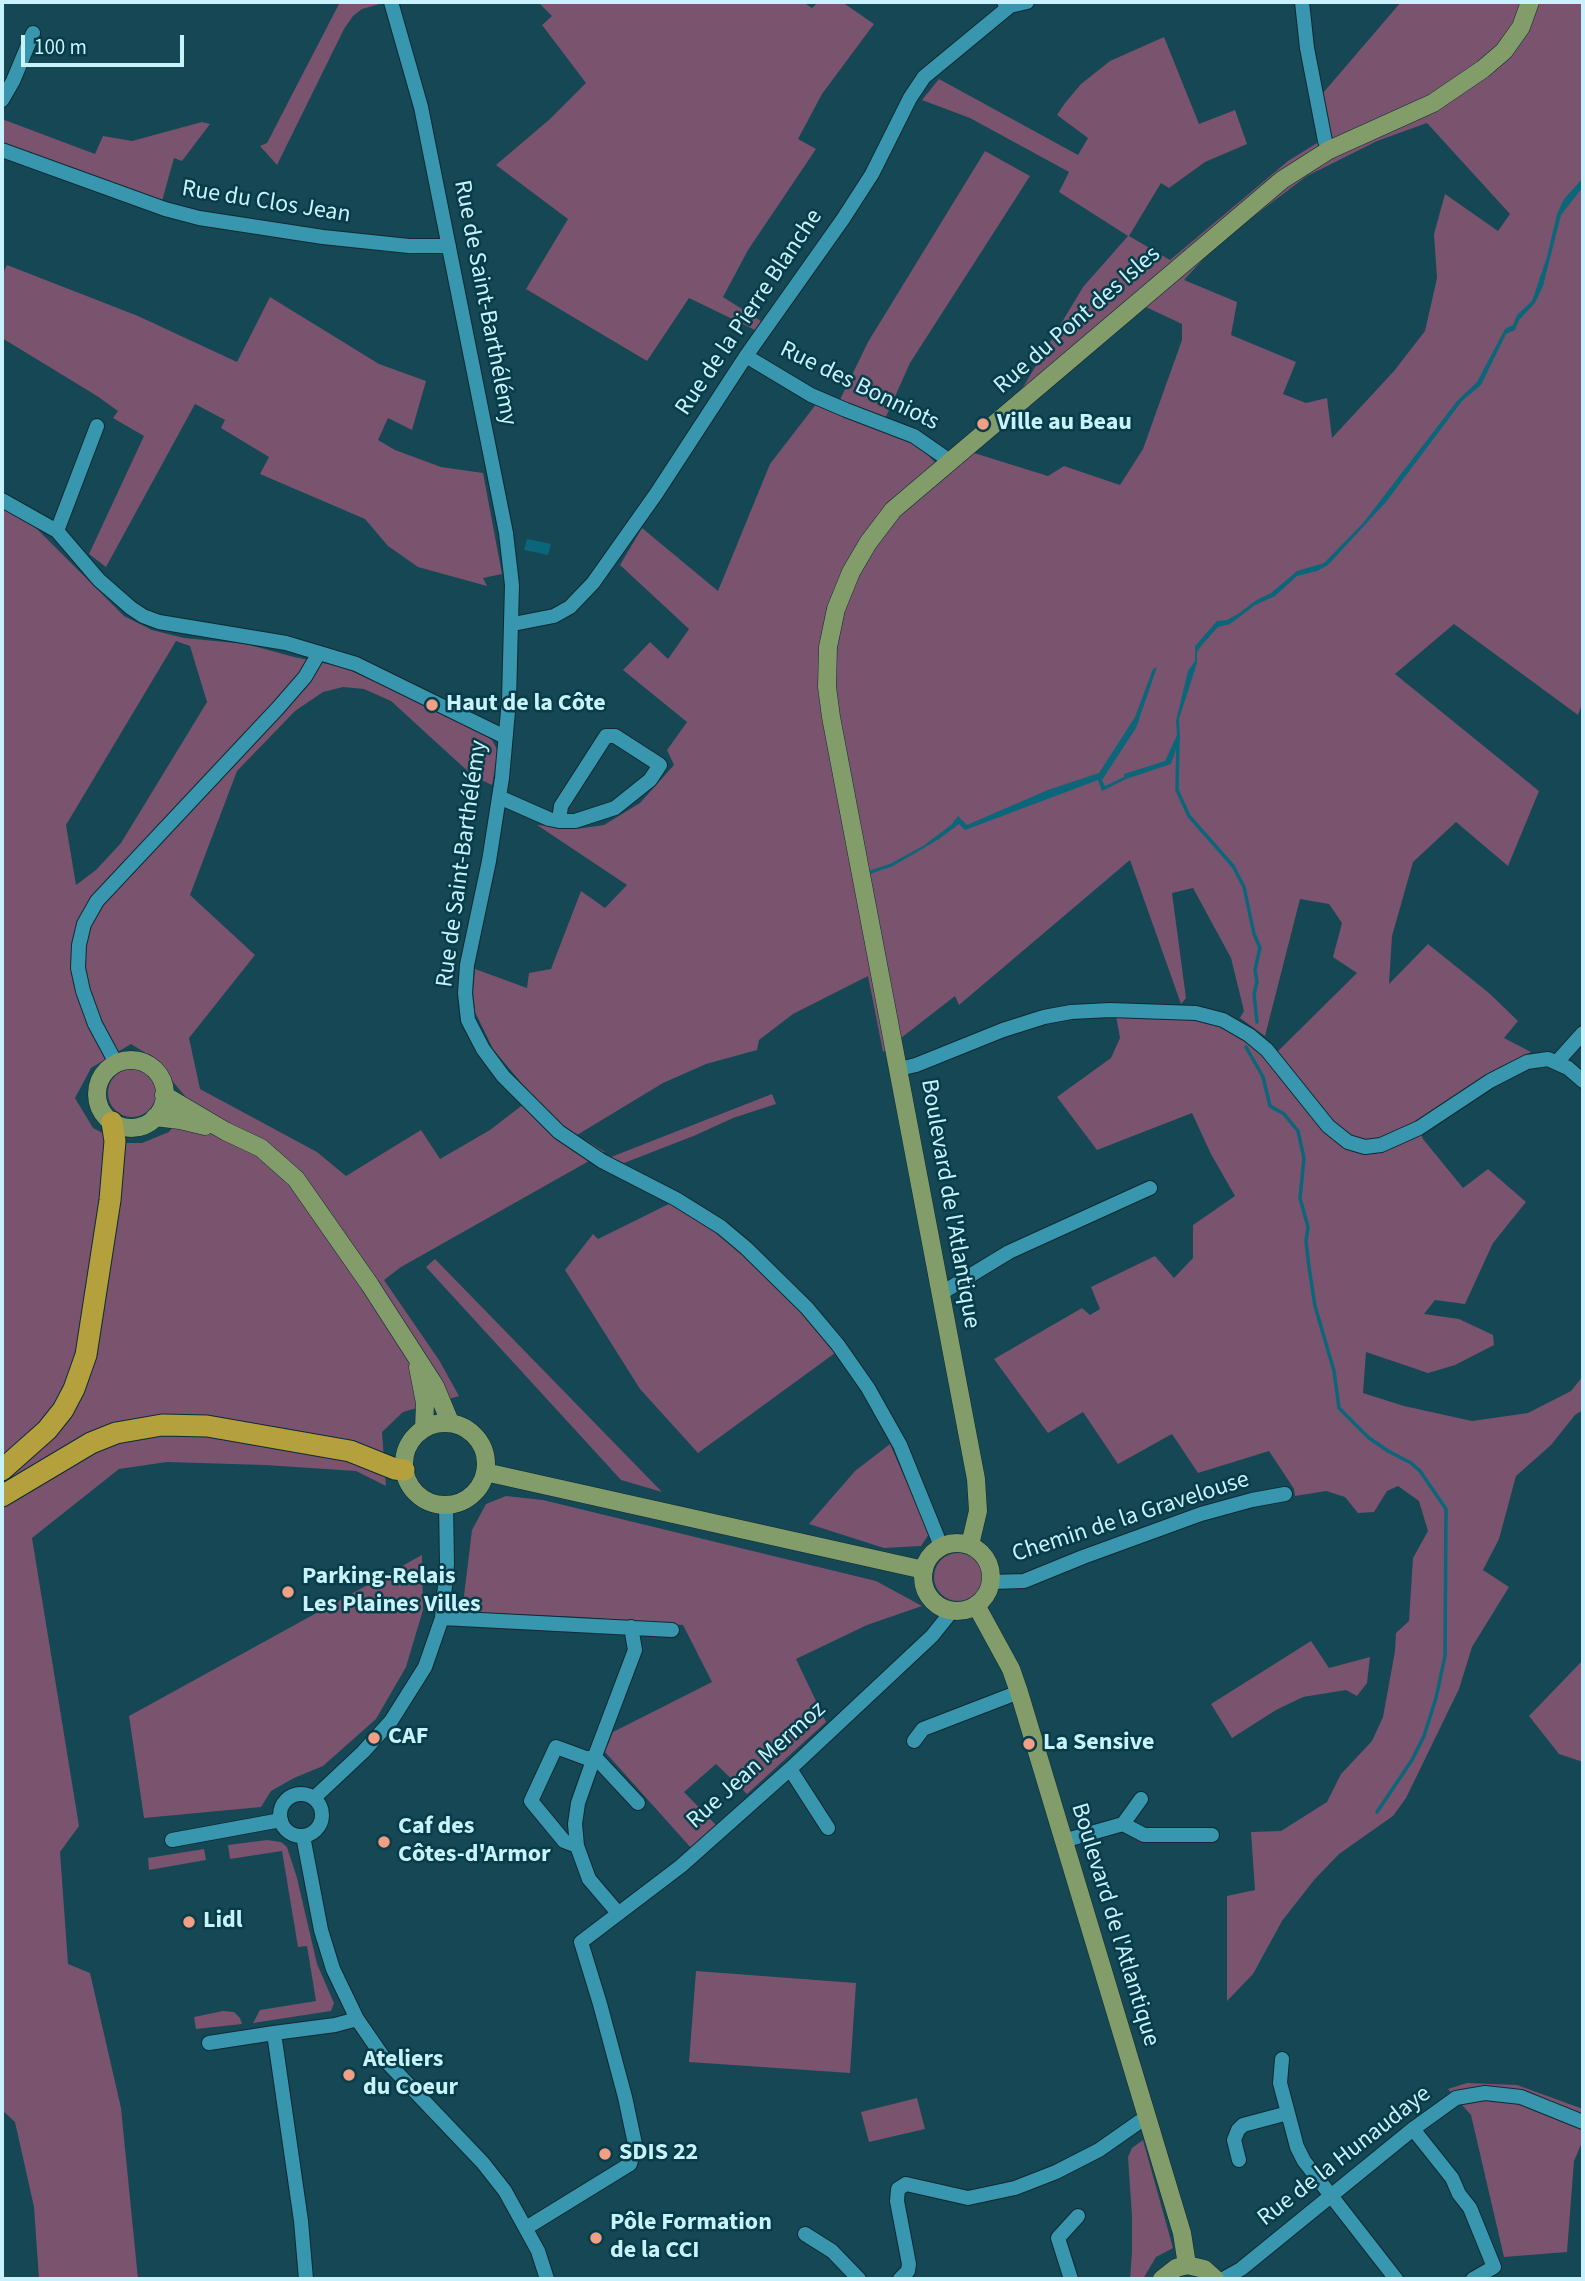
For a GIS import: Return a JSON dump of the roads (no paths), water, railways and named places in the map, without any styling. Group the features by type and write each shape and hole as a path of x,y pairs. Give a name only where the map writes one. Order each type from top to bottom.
{"highway":[{"path":"2,1470 47,1430 63,1410 86,1355 110,1200 115,1141 113,1122"},
{"path":"2,1496 91,1443 116,1433 162,1425 207,1426 336,1449 404,1470"}],"main road":[{"name":"Rue du Pont des Isles","path":"861,872 827,687 828,647 836,609 851,572 868,543 893,510 1282,180 1329,150 1433,103 1483,69 1504,51 1521,27 1530,2"},
{"name":"Boulevard de l'Atlantique","path":"861,872 976,1479 978,1511 970,1545"},
{"path":"139,1061 158,1073 163,1083 164,1095 160,1111 155,1117 146,1124 123,1127 113,1122 100,1107 98,1087 101,1077 116,1063 139,1061"},
{"path":"164,1095 225,1131 261,1148 296,1179 370,1285 435,1386 450,1422"},
{"path":"155,1117 225,1131"},
{"path":"418,1360 425,1403 424,1429"},
{"path":"450,1422 468,1430 477,1438 483,1448 485,1472 482,1483 467,1499 446,1505 434,1504 414,1492 407,1482 404,1457 408,1444 424,1429 450,1422"},
{"path":"485,1472 924,1570"},
{"path":"950,1543 970,1545 987,1560 991,1582 984,1599 976,1605 969,1609 952,1611 933,1601 926,1591 924,1570 933,1552 941,1546 950,1543"},
{"name":"Boulevard de l'Atlantique","path":"976,1605 1011,1669 1019,1692 1182,2233 1187,2265"},
{"path":"1162,2279 1176,2268 1187,2265 1204,2269 1215,2279"}],"street":[{"name":"Rue de Saint-Barthélémy","path":"391,2 421,107 506,533 512,585 509,700 489,861 467,965 465,993 468,1020 483,1049 503,1076 559,1132 601,1161 676,1199 721,1227 807,1308 853,1367 888,1423 941,1546"},
{"path":"1007,4 1027,2"},
{"path":"1302,2 1307,48 1329,150"},
{"name":"Rue de la Pierre Blanche","path":"513,624 554,616 570,607 593,583 872,174 910,98 925,77 1007,4"},
{"path":"2,100 33,33"},
{"name":"Rue du Clos Jean","path":"2,150 153,205 200,218 323,237 410,246 449,246"},
{"name":"Rue des Bonniots","path":"746,356 811,395 914,436 950,461"},
{"path":"57,531 97,426"},
{"path":"2,499 57,531 99,580 143,615 159,622 286,643 356,664 505,737"},
{"path":"116,1063 95,1024 83,991 78,968 79,945 84,924 97,901 278,708 305,677 319,653"},
{"path":"499,797 559,821 575,821 615,808 650,780 660,765 615,736 606,736 561,806 559,821"},
{"path":"899,1069 1044,1017 1071,1012 1110,1010 1196,1013 1223,1020 1249,1035 1267,1050 1328,1126 1348,1142 1364,1147 1381,1145 1419,1128 1490,1081 1527,1062 1548,1059 1558,1062 1583,1081"},
{"path":"1558,1062 1583,1033"},
{"path":"940,1294 1009,1252 1150,1188"},
{"name":"Chemin de la Gravelouse","path":"991,1582 1024,1581 1086,1555 1201,1514 1285,1494"},
{"path":"314,1798 363,1752 399,1710 425,1667 442,1618 447,1564 446,1505"},
{"name":"Rue Jean Mermoz","path":"526,2228 630,2164 635,2144 625,2097 581,1942 681,1866 790,1769 932,1636 952,1611"},
{"path":"442,1618 671,1630"},
{"path":"618,1913 589,1879 577,1846 575,1824 579,1803 635,1650 631,1628"},
{"path":"914,1741 923,1729 1019,1692"},
{"path":"577,1846 564,1841 531,1801 556,1747 586,1758 596,1758 638,1803"},
{"path":"790,1769 828,1828"},
{"path":"307,1795 314,1798 319,1804 322,1818 316,1830 297,1836 287,1830 281,1820 283,1806 293,1796 307,1795"},
{"path":"1063,1841 1123,1824 1142,1799"},
{"path":"172,1840 281,1820"},
{"path":"1123,1824 1144,1835 1212,1835"},
{"path":"303,1836 321,1930 333,1969 357,2019 386,2061 505,2191 538,2251 547,2279"},
{"path":"209,2043 335,2025 357,2019"},
{"path":"274,2033 301,2221 306,2279"},
{"path":"1282,2059 1280,2083 1297,2147 1304,2161 1396,2279"},
{"name":"Rue de la Hunaudaye","path":"1223,2279 1241,2269 1413,2129 1456,2098 1485,2093 1521,2097 1583,2122"},
{"path":"1239,2160 1234,2140 1243,2125 1288,2113"},
{"path":"900,2279 908,2271 909,2264 897,2201 898,2189 906,2184 968,2198 1016,2188 1056,2172 1147,2119"},
{"path":"1413,2129 1470,2207 1494,2267 1473,2279"},
{"path":"1071,2279 1058,2238 1078,2216"},
{"path":"805,2234 832,2251 859,2279"}],"water":[{"path":"1583,178 1583,187 1561,215 1543,286 1535,303 1519,320 1515,330 1506,334 1481,385 1462,401 1386,502 1328,565 1297,576 1275,596 1255,605 1230,624 1218,627 1201,646 1179,719 1180,738 1171,764 1126,779 1102,791 1098,780 965,830 959,824 893,866 867,875 865,872 890,864 923,846 951,825 958,816 967,825 1048,790 1099,773 1135,717 1153,669 1157,667 1136,728 1102,780 1105,786 1124,777 1124,774 1165,761 1177,735 1176,721 1188,671 1195,661 1195,646 1217,621 1227,620 1238,614 1271,593 1297,571 1324,563 1364,522 1457,401 1477,382 1505,329 1513,325 1517,315 1532,301 1547,257 1557,214 1564,199"},
{"path":"527,539 551,544 548,555 524,550"}],"waterway":[{"path":"1178,739 1177,790 1189,816 1233,866 1244,887 1254,934 1260,948 1255,970 1257,982 1254,994 1257,1022"},
{"path":"1246,1047 1263,1077 1270,1106 1284,1114 1298,1131 1304,1158 1300,1198 1308,1227 1306,1241 1309,1267 1315,1306 1334,1371 1339,1408 1369,1438 1420,1471 1446,1509 1445,1656 1436,1698 1424,1736 1412,1760 1377,1812"}],"place":[{"name":"Ville au Beau","path":"983,424"},
{"name":"Haut de la Côte","path":"432,705"},
{"name":"Parking-Relais Les Plaines Villes","path":"288,1592"},
{"name":"CAF","path":"374,1738"},
{"name":"La Sensive","path":"1029,1744"},
{"name":"Caf des Côtes-d'Armor","path":"384,1842"},
{"name":"Lidl","path":"189,1922"},
{"name":"Ateliers du Coeur","path":"349,2075"},
{"name":"SDIS 22","path":"605,2154"},
{"name":"Pôle Formation de la CCI","path":"596,2238"}]}
